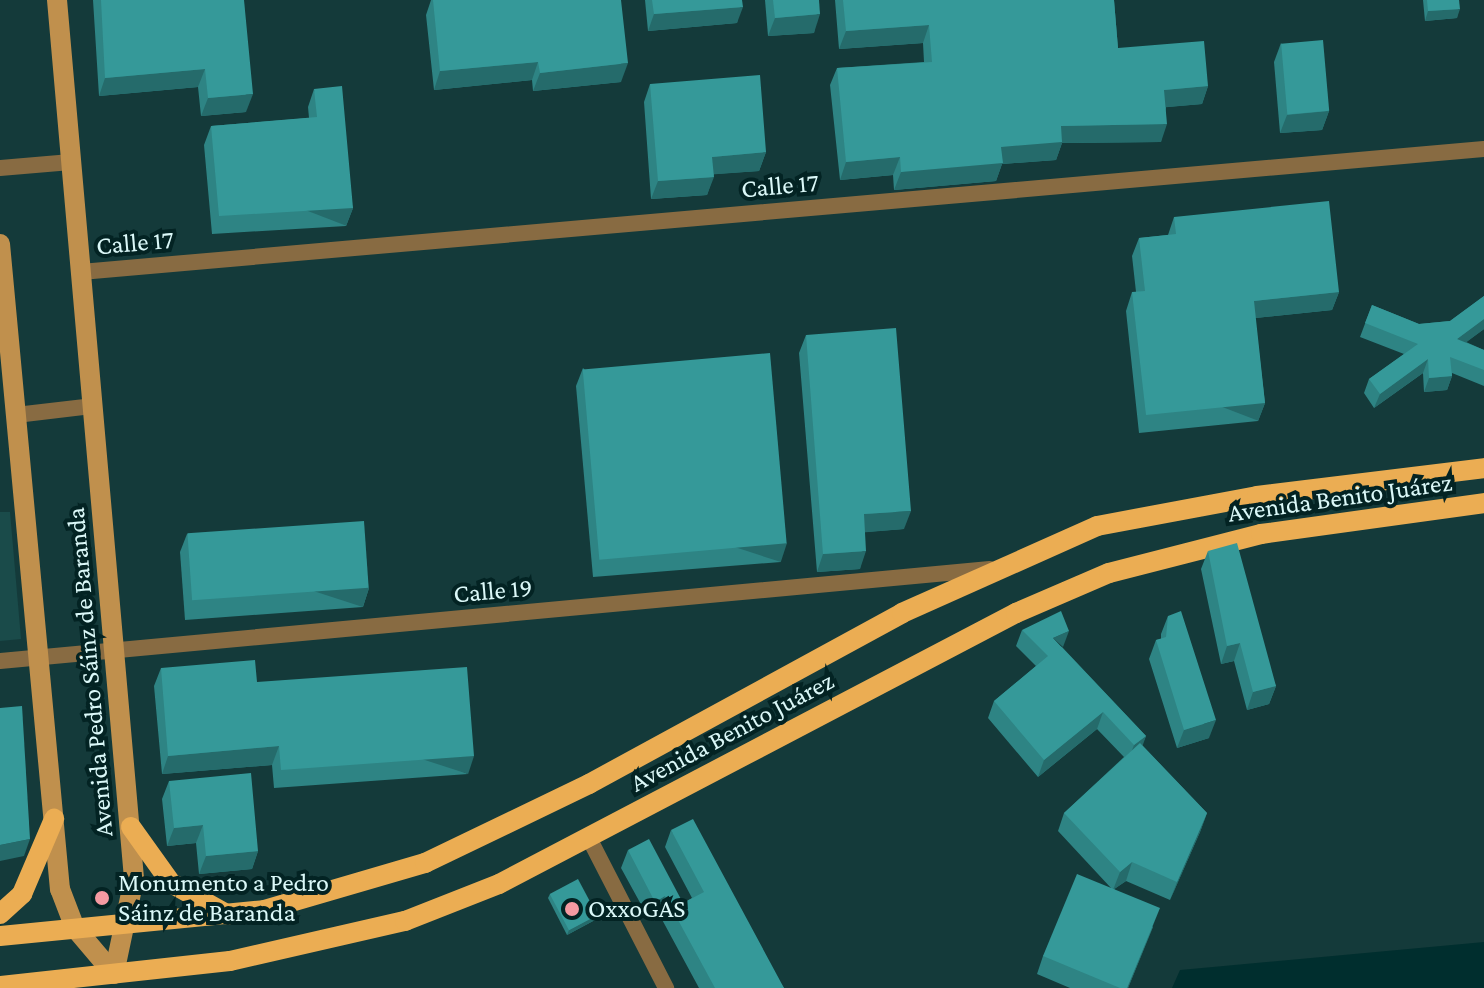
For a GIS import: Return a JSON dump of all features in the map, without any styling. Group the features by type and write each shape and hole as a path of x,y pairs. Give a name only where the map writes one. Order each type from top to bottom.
{"main road":[{"name":"Avenida Benito Juárez","path":"0,936 228,915 360,885 496,833 990,569 1097,526 1163,511 1484,468"},
{"name":"Avenida Benito Juárez","path":"0,986 114,981 333,942 499,884 914,665 1109,573 1261,534 1484,503"},
{"path":"0,914 36,868 54,819"},
{"path":"131,827 171,883 228,915"}],"street":[{"name":"Avenida Pedro Sáinz de Baranda","path":"57,0 131,827 129,924 114,981"},
{"name":"Calle 17","path":"81,272 1484,149"},
{"path":"0,168 71,162"},
{"name":"Avenida Pedro Sáinz de Baranda","path":"0,244 60,889 75,928 114,981"},
{"path":"16,415 93,406"},
{"name":"Calle 19","path":"0,661 990,569"},
{"path":"589,838 666,988"}],"shaded area":[{"path":"0,0 1484,0 1484,942 1180,970 1172,988 0,988"}],"green space":[{"path":"0,512 10,512 21,639 0,641"}],"building":[{"path":"101,0 244,0 253,94 208,98 205,69 105,78"},
{"path":"433,0 621,0 628,63 540,73 538,62 440,71"},
{"path":"652,0 742,0 743,7 654,14"},
{"path":"773,0 819,0 820,14 775,18"},
{"path":"843,0 1114,0 1118,48 1204,41 1208,86 1164,90 1167,124 1061,126 1062,142 1001,147 1003,163 901,172 900,157 846,162 837,68 932,62 929,25 846,31"},
{"path":"1427,0 1459,0 1460,9 1428,11"},
{"path":"1323,40 1329,111 1287,114 1281,44"},
{"path":"760,75 766,152 712,157 714,177 658,181 650,84"},
{"path":"342,86 353,208 219,216 211,126 317,117 314,89"},
{"path":"1329,201 1339,292 1254,301 1265,403 1146,415 1132,292 1145,291 1139,238 1176,234 1174,217"},
{"path":"1484,296 1484,319 1457,339 1484,350 1484,370 1450,357 1452,376 1429,378 1428,359 1380,394 1369,379 1418,344 1365,323 1372,305 1419,324 1450,321"},
{"path":"896,328 911,511 864,514 866,551 823,554 806,335"},
{"path":"770,353 787,543 599,560 583,369"},
{"path":"364,521 369,588 192,600 187,533"},
{"path":"1237,543 1276,686 1253,692 1240,643 1227,646 1208,551"},
{"path":"1061,611 1069,631 1053,638 1146,736 1134,745 1103,712 1044,760 994,701 1048,656 1022,630"},
{"path":"1181,611 1216,720 1184,730 1156,640 1166,637 1168,616"},
{"path":"255,660 257,682 467,667 474,756 281,770 279,746 168,756 161,668"},
{"path":"22,706 30,839 0,845 0,708"},
{"path":"1140,743 1207,813 1177,882 1132,862 1120,872 1064,813"},
{"path":"251,773 258,851 206,856 203,825 174,828 169,781"},
{"path":"693,819 784,988 715,988 665,896 655,902 628,850 649,839 683,903 704,892 671,830"},
{"path":"1077,874 1160,908 1127,988 1120,988 1043,956"},
{"name":"OxxoGAS","path":"578,879 597,915 569,930 550,894"}],"place":[{"name":"Monumento a Pedro Sáinz de Baranda","path":"102,898"},
{"name":"OxxoGAS","path":"572,909"}]}
